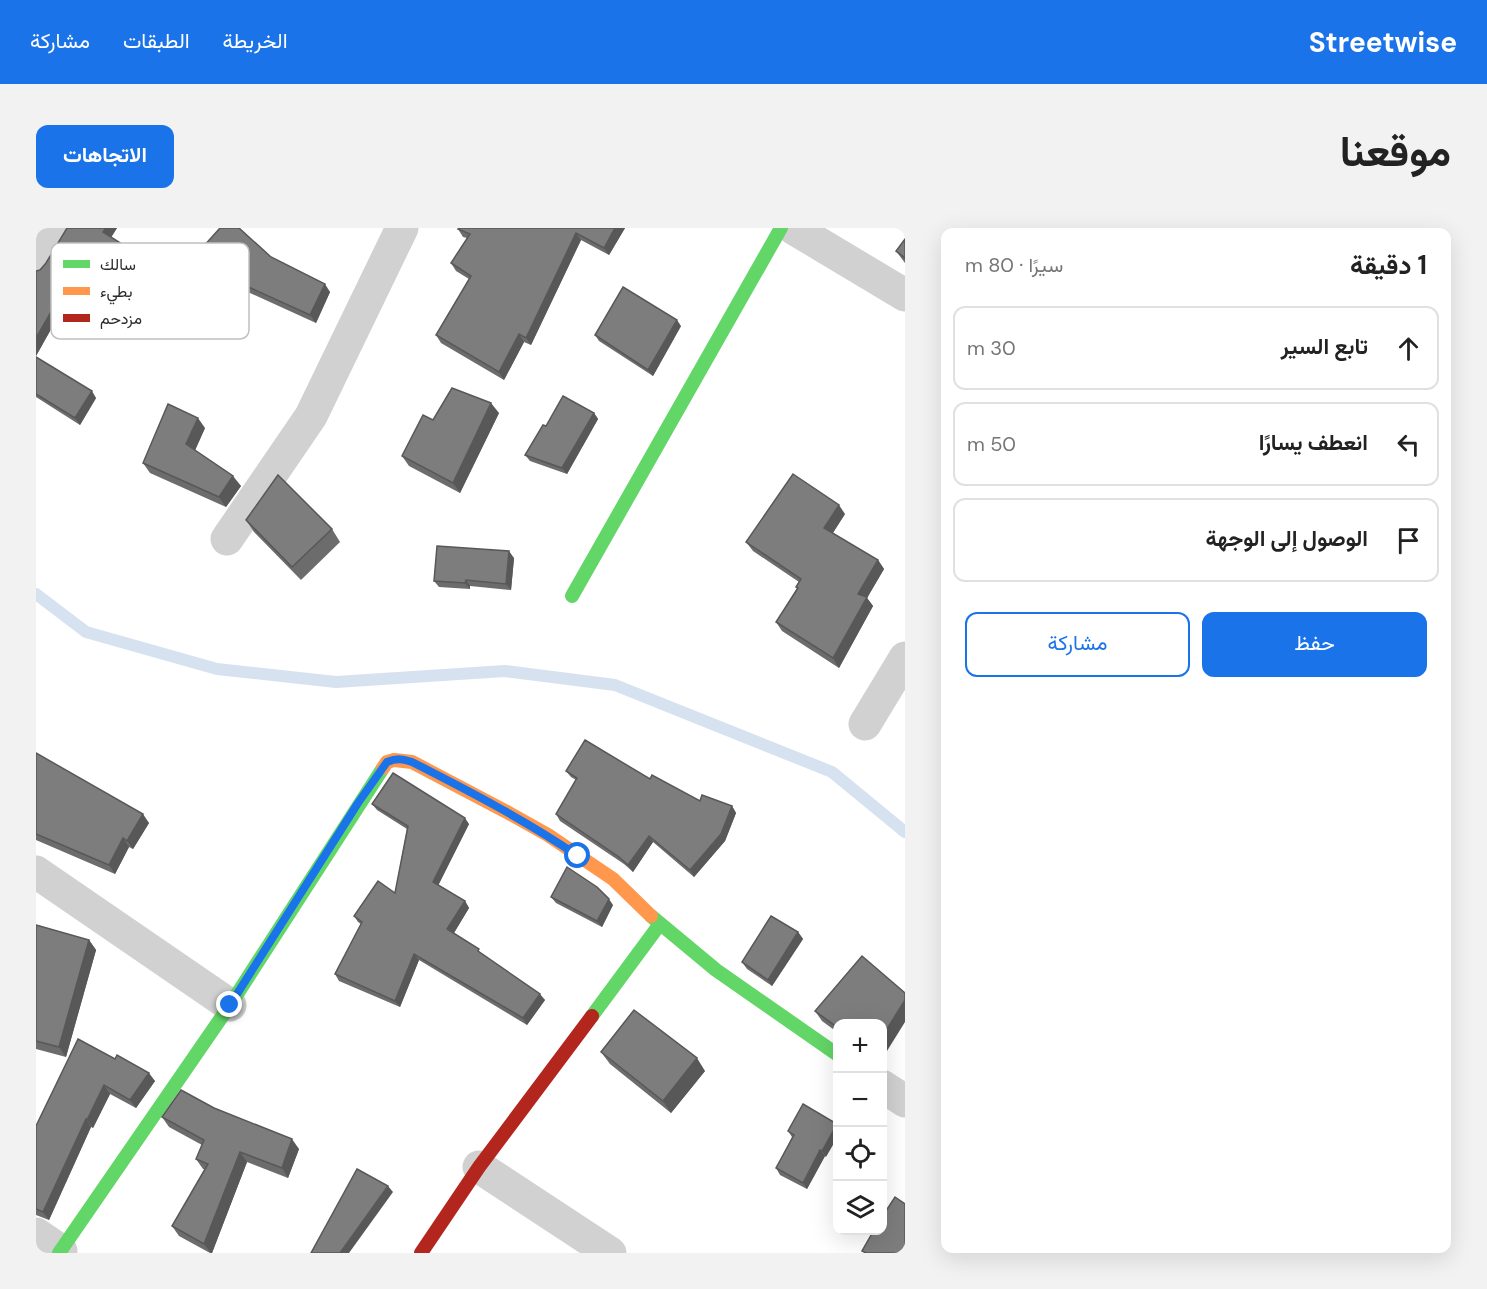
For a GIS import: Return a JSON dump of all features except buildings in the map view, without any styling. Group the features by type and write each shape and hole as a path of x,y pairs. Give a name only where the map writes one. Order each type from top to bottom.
{"street":[{"path":"36,262 56,228"},
{"path":"227,539 311,416 402,228"},
{"path":"572,596 781,228"},
{"path":"793,228 905,295"},
{"path":"865,724 905,658"},
{"path":"52,1246 230,1005 358,803 387,762 393,759 402,758 412,762 548,835 613,879 660,924 716,970 833,1052"},
{"path":"36,872 230,1005"},
{"path":"421,1253 479,1167 660,924"},
{"path":"887,1089 905,1101"},
{"path":"479,1167 610,1253"}],"waterway":[{"path":"36,594 86,632 217,669 336,682 505,671 615,685 832,772 905,832"}],"traffic: fast":[{"path":"572,596 781,228"},
{"path":"59,1253 230,1005 383,768"},
{"path":"651,916 716,970 833,1052"},
{"path":"592,1016 660,924"}],"traffic: slow":[{"path":"383,768 387,762 394,760 412,762 507,812 548,835 613,879 651,916"}],"traffic: jam":[{"path":"421,1253 479,1167 592,1016"}],"route":[{"path":"230,1005 358,803 387,762 393,759 402,758 412,762 548,835 578,856"}]}
